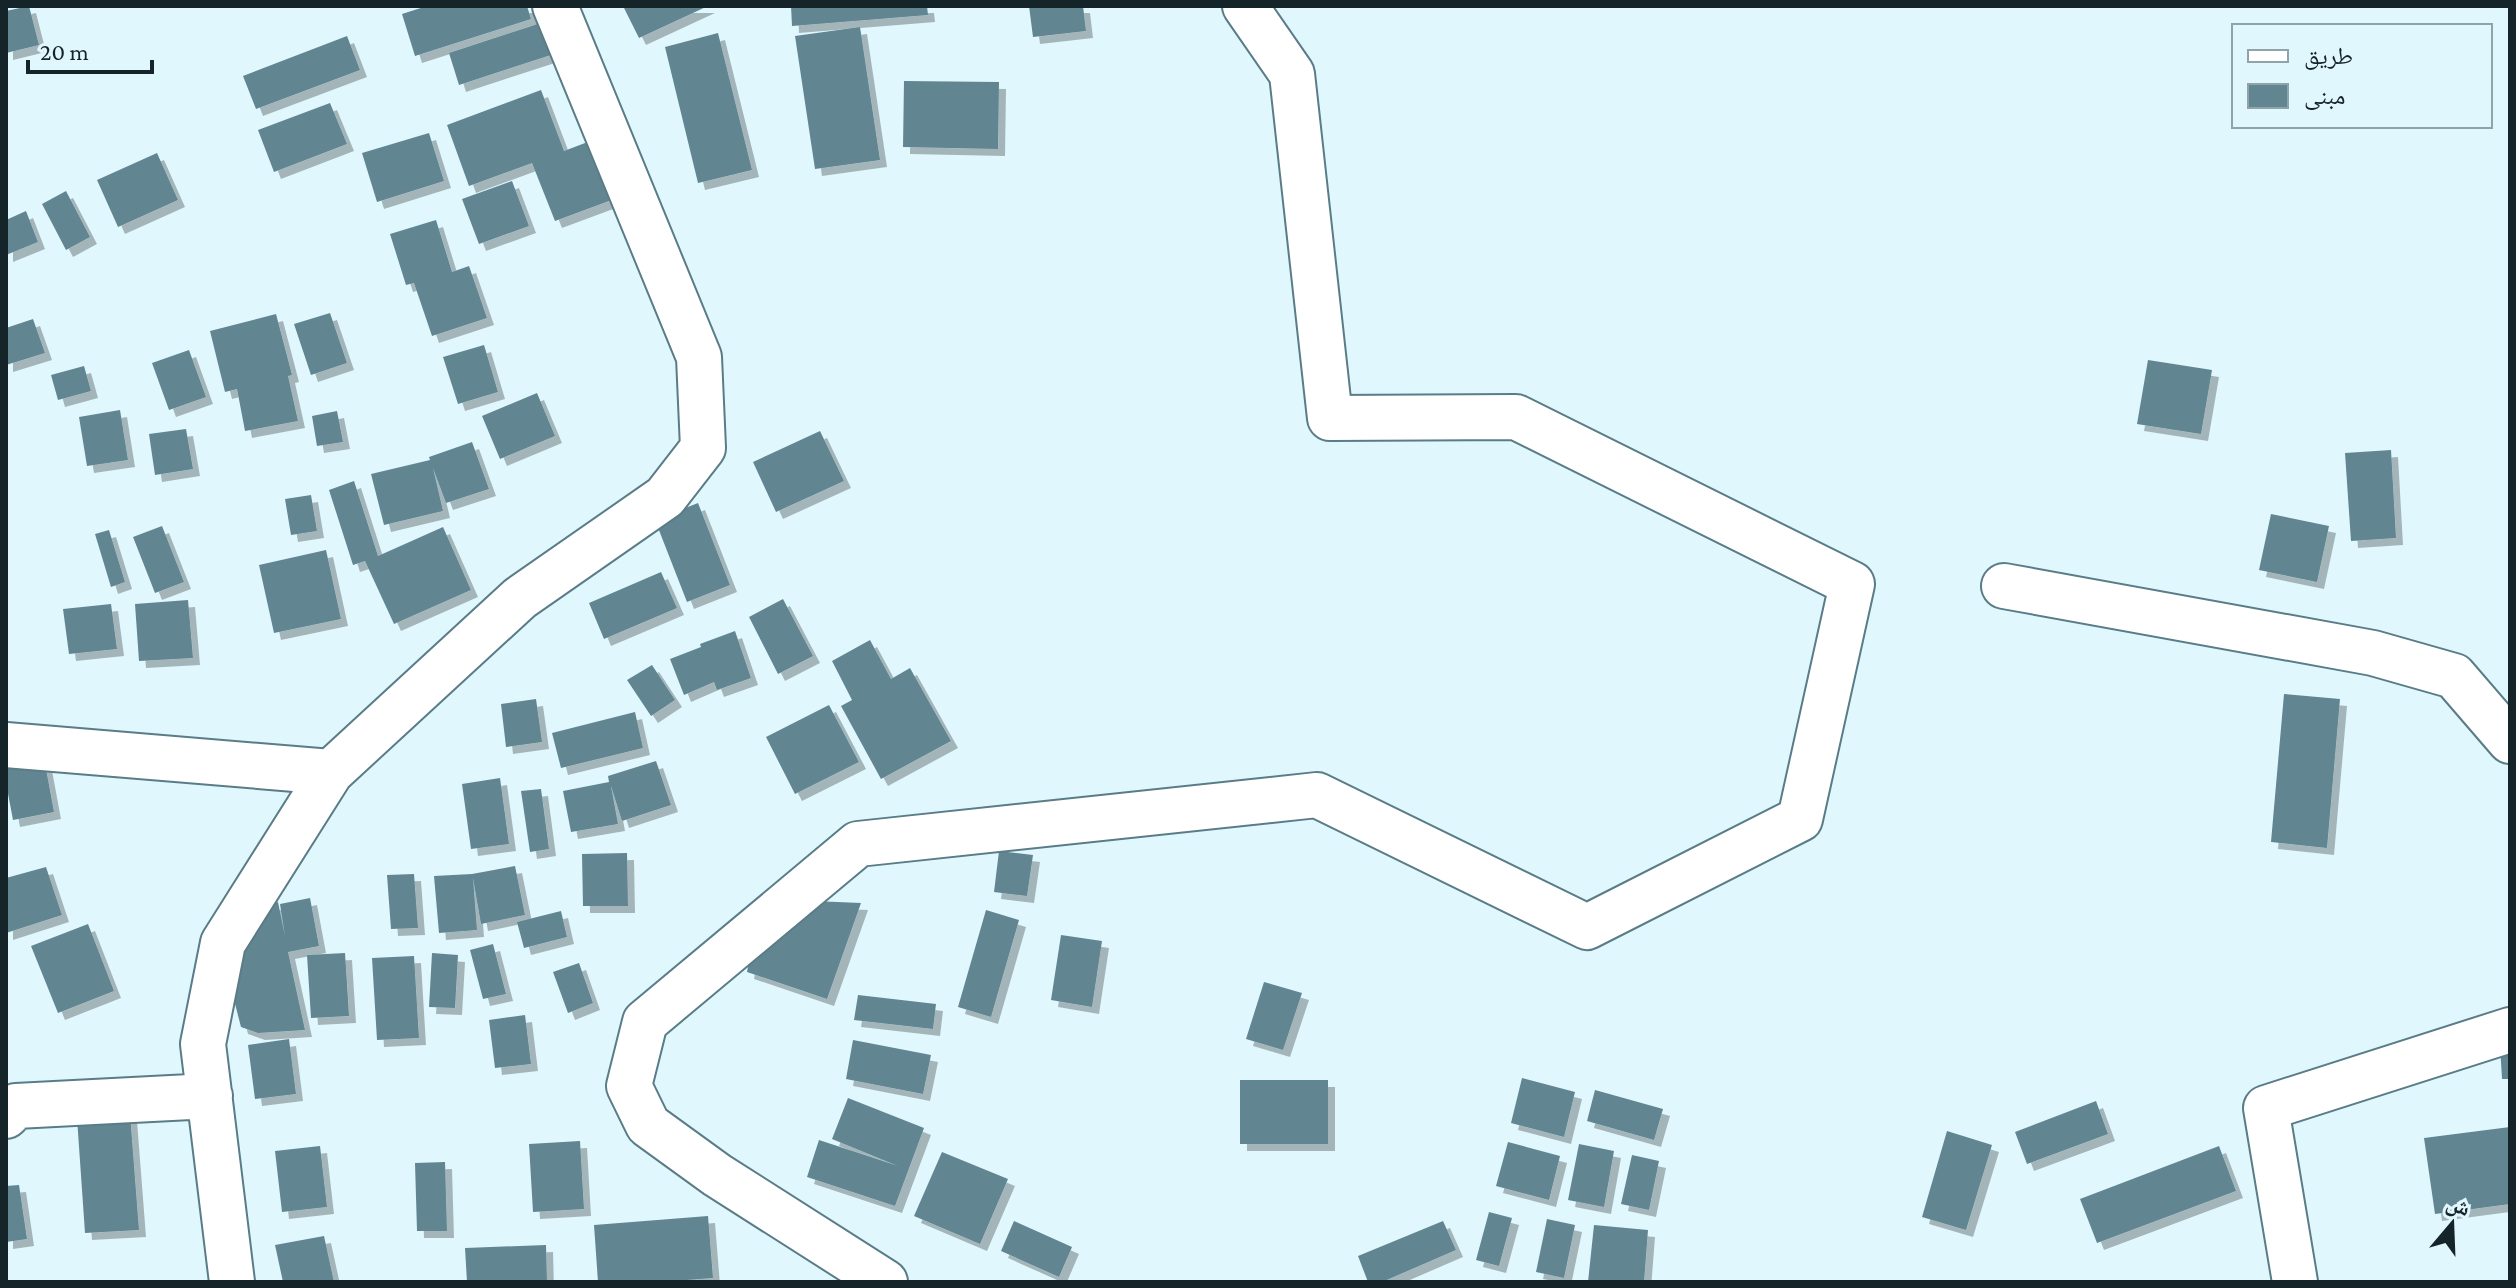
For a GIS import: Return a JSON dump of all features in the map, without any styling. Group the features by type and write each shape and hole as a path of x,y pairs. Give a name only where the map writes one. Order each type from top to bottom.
{"street":[{"path":"232,1282 203,1044 223,943 331,772 520,598 665,497 703,448 699,357 555,6"},
{"path":"885,1282 717,1175 648,1125 629,1086 645,1022 858,844 1317,795 1587,927 1800,819 1852,584 1516,417 1330,418 1292,74 1245,6"},
{"path":"2004,586 2373,653 2454,676 2510,741"},
{"path":"6,745 331,772"},
{"path":"2295,1282 2266,1108 2510,1030"},
{"path":"6,1116 16,1106 210,1096"}],"building":[{"path":"29,6 39,45 6,53 6,11"},
{"path":"427,6 527,6 531,19 415,56 402,14"},
{"path":"623,6 708,6 639,38"},
{"path":"791,6 927,6 928,15 792,26"},
{"path":"1029,6 1083,6 1086,31 1033,37"},
{"path":"544,22 554,54 459,85 449,53"},
{"path":"860,27 880,160 815,169 795,36"},
{"path":"718,33 752,170 698,183 665,47"},
{"path":"347,36 360,70 256,109 243,76"},
{"path":"904,81 999,82 998,149 903,147"},
{"path":"541,90 564,151 593,140 617,198 555,221 532,163 469,186 447,125"},
{"path":"330,103 347,144 274,172 258,130"},
{"path":"429,133 444,181 377,202 362,153"},
{"path":"157,153 178,200 118,227 97,180"},
{"path":"512,181 529,226 479,244 462,199"},
{"path":"66,191 90,237 66,250 42,204"},
{"path":"26,211 38,242 6,255 6,220"},
{"path":"436,220 452,272 469,266 487,318 432,336 414,283 406,285 390,234"},
{"path":"330,313 347,363 311,375 294,324"},
{"path":"276,314 292,375 288,376 298,421 245,431 237,389 225,392 210,331"},
{"path":"33,319 45,353 6,365 6,328"},
{"path":"484,345 498,392 458,404 443,357"},
{"path":"189,350 206,397 169,410 152,363"},
{"path":"2148,360 2212,370 2201,434 2137,424"},
{"path":"84,366 91,391 58,400 51,375"},
{"path":"537,393 555,436 500,459 482,416"},
{"path":"120,410 128,460 87,466 79,417"},
{"path":"337,411 343,442 317,446 312,416"},
{"path":"186,429 193,469 155,475 149,434"},
{"path":"820,431 844,481 776,512 753,462"},
{"path":"472,442 489,489 446,503 433,468 443,511 384,525 371,474 430,460 429,457"},
{"path":"2391,450 2396,538 2351,541 2345,453"},
{"path":"354,481 378,556 443,527 471,590 394,624 365,561 353,565 329,490"},
{"path":"311,495 317,531 291,535 285,499"},
{"path":"698,503 730,585 687,602 655,520"},
{"path":"2271,514 2329,526 2317,582 2259,570"},
{"path":"162,526 184,582 155,593 133,537"},
{"path":"109,530 125,582 111,587 95,534"},
{"path":"326,550 341,619 274,633 259,565"},
{"path":"661,572 677,608 604,639 589,603"},
{"path":"783,599 813,656 778,674 749,617"},
{"path":"188,600 193,658 139,661 135,604"},
{"path":"111,604 117,649 69,654 63,609"},
{"path":"735,631 751,678 717,690 714,682 684,695 670,659"},
{"path":"870,640 891,679 910,668 951,741 881,779 841,706 852,700 832,661"},
{"path":"652,665 675,700 651,716 627,680"},
{"path":"2284,694 2340,699 2327,848 2271,842"},
{"path":"536,699 542,742 506,747 501,704"},
{"path":"829,705 859,762 795,794 766,737"},
{"path":"635,712 643,748 561,768 552,733"},
{"path":"41,742 54,812 13,820 6,783 6,749"},
{"path":"656,761 671,805 622,821 611,786 618,824 571,832 563,791 609,782 608,776"},
{"path":"500,778 509,844 471,849 462,784"},
{"path":"541,789 549,849 530,852 521,791"},
{"path":"999,851 1033,855 1027,896 994,892"},
{"path":"627,853 628,906 583,906 582,854"},
{"path":"515,866 525,915 481,924 473,878 477,930 439,933 434,876 472,874"},
{"path":"46,867 62,915 6,933 6,878"},
{"path":"414,874 418,928 391,929 387,875"},
{"path":"310,898 319,946 288,952 305,1030 258,1033 241,1027 224,961 254,908 278,902 285,936 280,904"},
{"path":"813,901 861,903 827,999 747,972 750,956"},
{"path":"986,910 1019,920 991,1017 958,1007"},
{"path":"561,911 567,937 524,948 517,922"},
{"path":"88,924 114,991 58,1013 31,946"},
{"path":"1061,935 1102,941 1092,1007 1051,1000"},
{"path":"493,944 506,994 483,999 470,950"},
{"path":"345,953 349,1016 311,1018 307,955"},
{"path":"432,953 458,955 455,1008 429,1007"},
{"path":"414,956 419,1038 377,1040 372,958"},
{"path":"579,963 593,1003 568,1013 553,972"},
{"path":"1264,982 1302,993 1283,1050 1246,1039"},
{"path":"858,995 936,1004 933,1029 854,1020"},
{"path":"2510,1010 2510,1079 2502,1079 2498,1011"},
{"path":"525,1015 531,1064 495,1068 489,1020"},
{"path":"289,1039 296,1094 255,1099 248,1045"},
{"path":"853,1040 931,1055 923,1094 846,1079"},
{"path":"1522,1078 1575,1092 1564,1137 1511,1123"},
{"path":"1240,1080 1328,1080 1328,1144 1240,1144"},
{"path":"1595,1090 1663,1109 1654,1140 1587,1121"},
{"path":"848,1098 924,1128 895,1206 807,1177 819,1140 898,1166 832,1139"},
{"path":"2096,1101 2108,1134 2027,1164 2015,1132"},
{"path":"130,1114 139,1230 85,1233 77,1118"},
{"path":"2510,1127 2510,1204 2435,1214 2424,1138"},
{"path":"1947,1131 1992,1145 1966,1230 1922,1217"},
{"path":"580,1141 584,1209 533,1212 529,1144"},
{"path":"1508,1142 1560,1156 1549,1200 1496,1186"},
{"path":"1579,1144 1614,1151 1604,1207 1568,1200"},
{"path":"320,1146 327,1207 282,1212 275,1151"},
{"path":"2219,1146 2236,1191 2097,1243 2080,1199"},
{"path":"942,1152 1008,1179 980,1244 914,1216"},
{"path":"1632,1155 1659,1161 1649,1210 1621,1204"},
{"path":"445,1162 447,1231 417,1231 415,1163"},
{"path":"19,1185 27,1239 6,1242 6,1186"},
{"path":"1489,1212 1512,1218 1499,1266 1476,1260"},
{"path":"708,1216 713,1278 598,1282 594,1225"},
{"path":"1547,1219 1575,1225 1564,1278 1536,1272"},
{"path":"1014,1221 1072,1247 1059,1277 1001,1251"},
{"path":"1443,1221 1456,1250 1382,1282 1368,1282 1358,1256"},
{"path":"1594,1225 1648,1230 1644,1282 1588,1282"},
{"path":"324,1236 334,1282 283,1282 275,1245"},
{"path":"546,1245 547,1282 467,1282 465,1248"}]}
